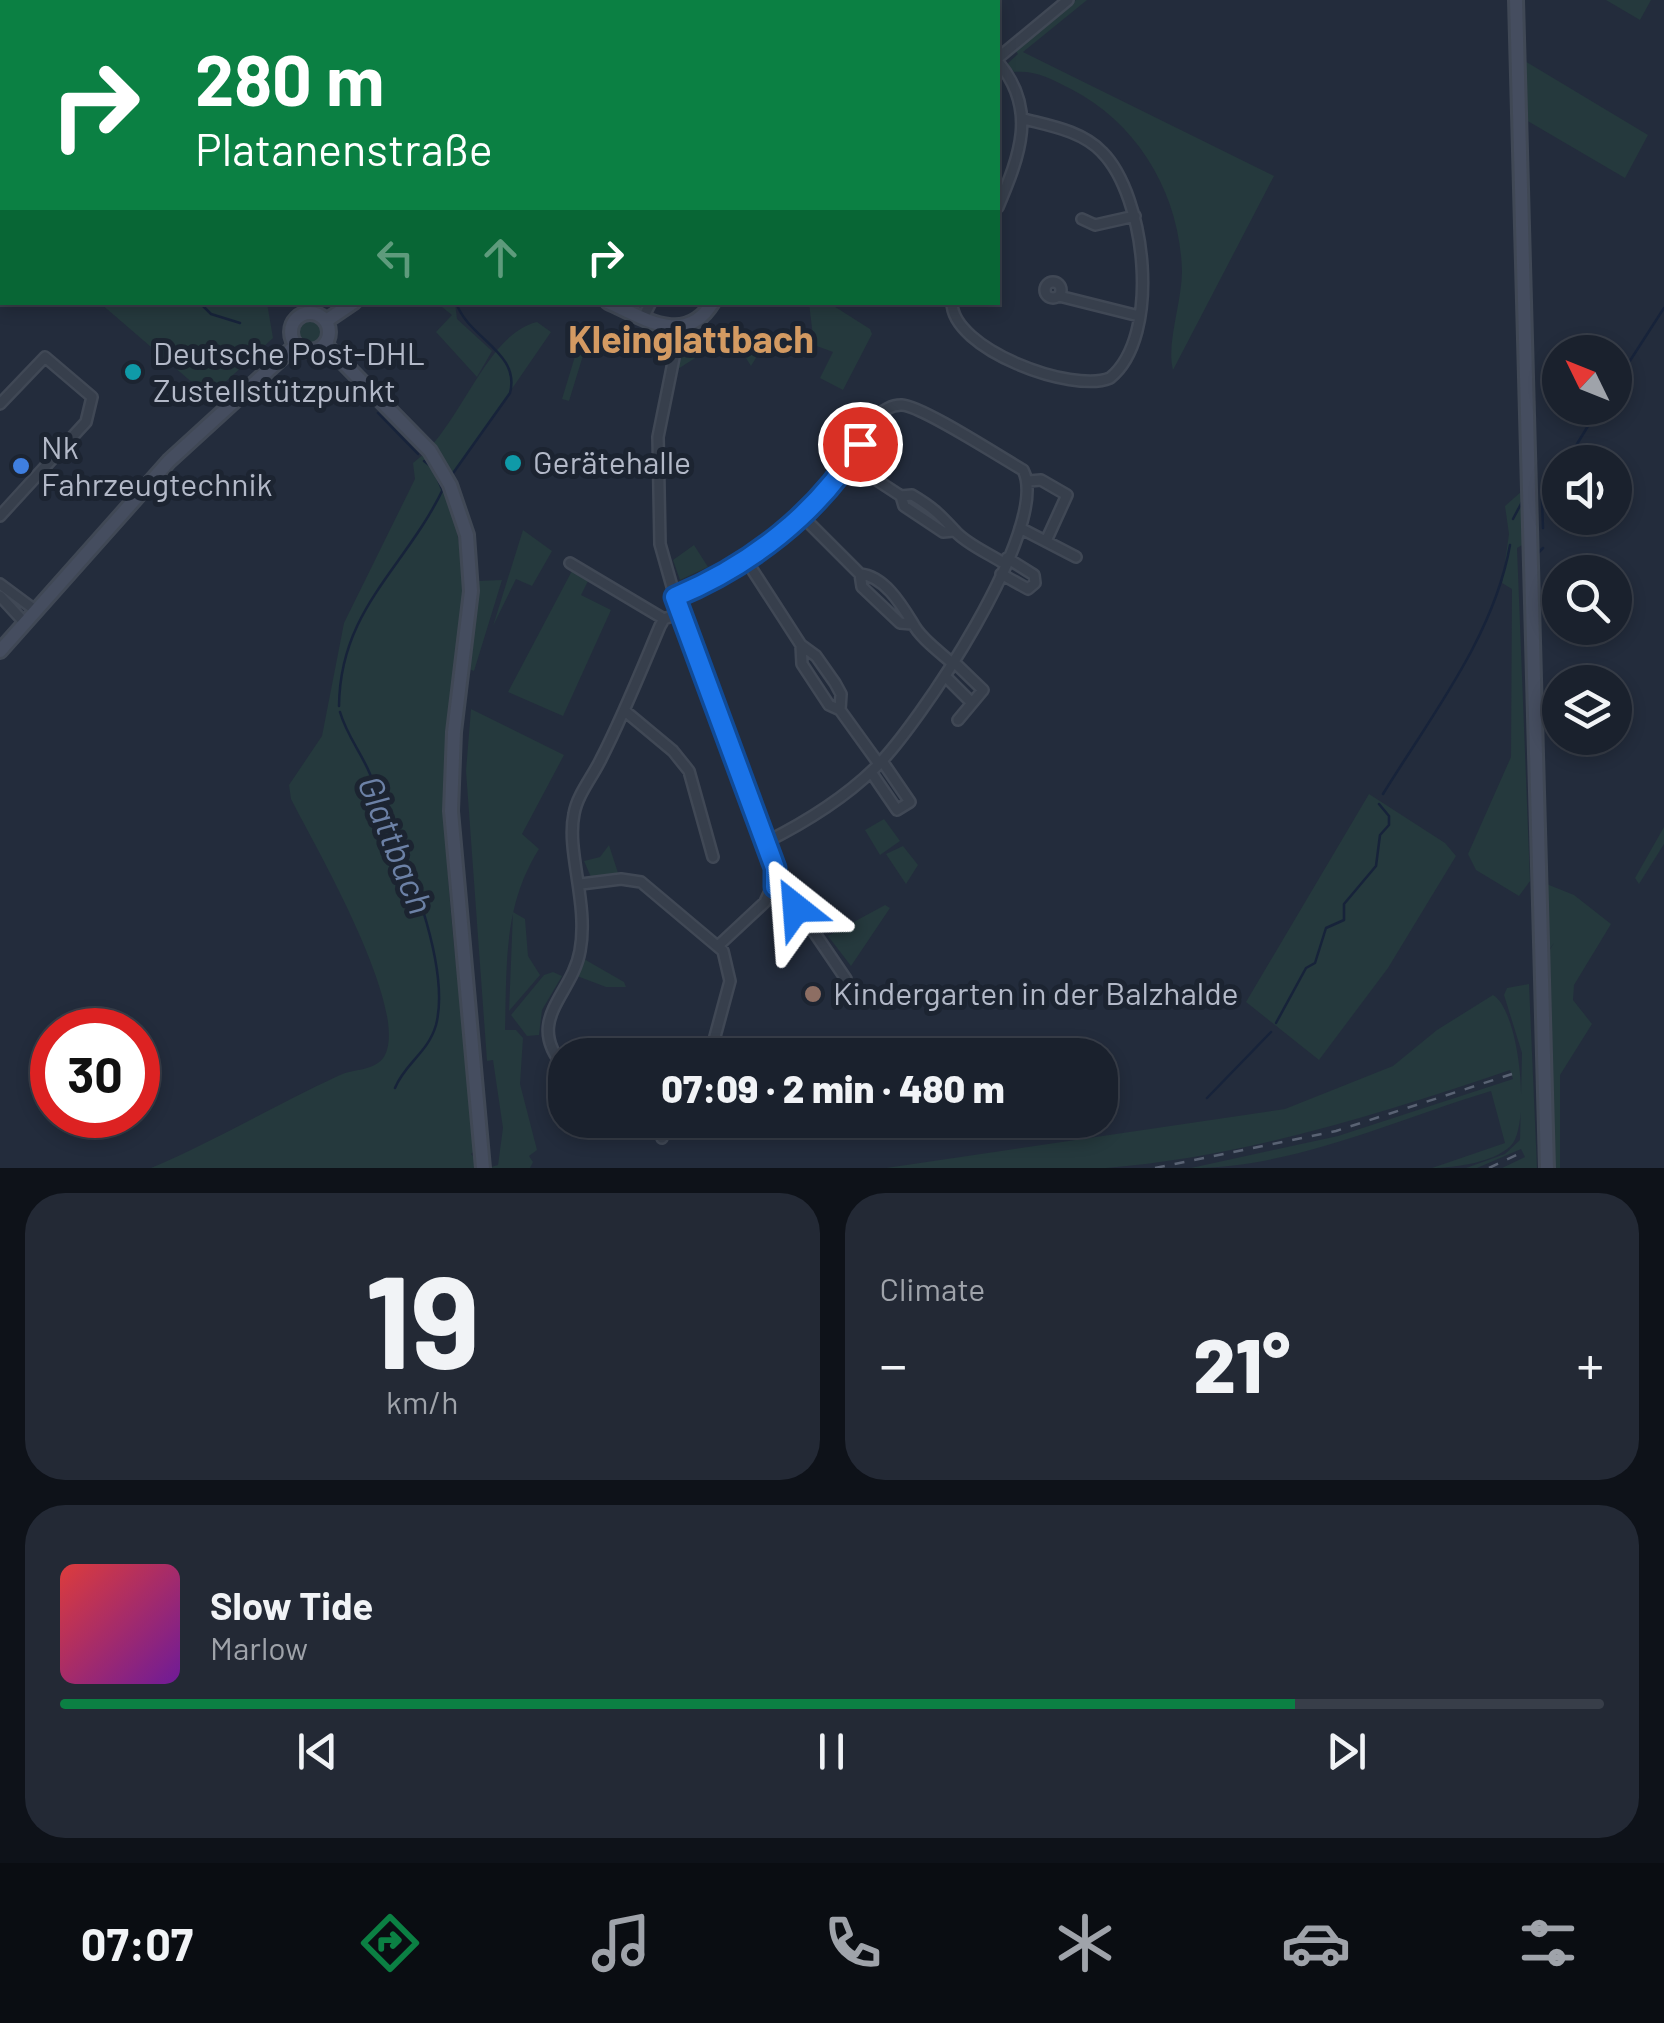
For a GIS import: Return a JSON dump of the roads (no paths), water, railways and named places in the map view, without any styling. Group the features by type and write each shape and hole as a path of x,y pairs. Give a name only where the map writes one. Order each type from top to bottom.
{"main road":[{"path":"1516,0 1548,1168"},
{"path":"291,305 298,316"},
{"path":"326,321 350,305"},
{"path":"615,305 680,328 698,322 711,305"},
{"path":"313,312 326,321 330,331 325,344 308,351 296,345 290,331 298,316 313,312"},
{"path":"325,344 419,438 448,481 467,534 472,579 454,732 451,810 483,1168"},
{"path":"0,651 192,438 296,345"}],"street":[{"path":"1000,58 1068,0"},
{"path":"1000,63 1020,91 1024,119 1000,202"},
{"path":"951,305 954,322 985,348 1090,384 1117,372 1139,316 1142,278 1135,216 1117,172 1102,152 1076,134 1024,119"},
{"path":"1082,220 1096,225 1135,216"},
{"path":"1059,296 1139,316"},
{"path":"643,318 649,305"},
{"path":"680,328 658,437 655,474 660,544 680,613 775,868 775,887 765,902 718,945"},
{"path":"0,404 46,357 83,388 94,404 86,422 0,516"},
{"path":"675,597 746,560 801,516 849,462 881,413 902,405 1023,470 1029,481 1030,494 1020,528 946,677 871,772 818,813 766,842"},
{"path":"849,462 902,496 904,506 944,532 954,530 1004,565"},
{"path":"1029,481 1041,480 1067,495 1046,541"},
{"path":"801,516 860,574 862,587 874,599 900,624 912,624"},
{"path":"1020,528 1076,557"},
{"path":"746,560 801,644 835,682 841,694 840,710"},
{"path":"570,562 664,619"},
{"path":"860,574 871,575 892,594 908,610 912,624 983,690 958,720"},
{"path":"0,584 36,610"},
{"path":"0,596 24,622"},
{"path":"549,1038 548,1025 554,1005 580,956 582,884 574,811 625,711 664,619 680,613"},
{"path":"801,644 802,664 829,705 840,710 910,802 897,810 871,772"},
{"path":"946,677 971,702"},
{"path":"625,711 672,750 689,771 713,857"},
{"path":"582,884 621,879 641,882 669,902 676,915 718,945 727,958 730,981 715,1038"},
{"path":"775,887 784,888 846,980"}],"waterway":[{"path":"202,305 211,314 240,323"},
{"path":"451,476 510,393 511,379 501,356 471,326 457,305"},
{"path":"1632,358 1664,308"},
{"path":"378,413 418,454"},
{"path":"1576,445 1589,425"},
{"path":"424,461 433,468 442,489"},
{"name":"Glattbach","path":"339,706 350,642 378,590 429,516 444,487"},
{"path":"1513,519 1522,502"},
{"path":"1383,794 1475,643 1502,579 1510,545"},
{"path":"1543,548 1537,554 1544,814"},
{"name":"Glattbach","path":"340,712 407,864 437,967 436,1025 428,1043 395,1088"},
{"path":"1276,1023 1306,968 1315,963 1326,928 1344,920 1344,904 1376,866 1380,835 1389,825 1389,816 1379,804"},
{"path":"1207,1098 1271,1032"}],"railway":[{"path":"1155,1168 1336,1131 1512,1074"},
{"path":"1489,1168 1523,1152"}],"place":[{"name":"Deutsche Post-DHL Zustellstützpunkt","path":"133,372"},
{"name":"Gerätehalle","path":"513,463"},
{"name":"Nk Fahrzeugtechnik","path":"21,466"},
{"name":"Kindergarten in der Balzhalde","path":"813,994"}],"district":[{"name":"Kleinglattbach","path":"691,340"}]}
